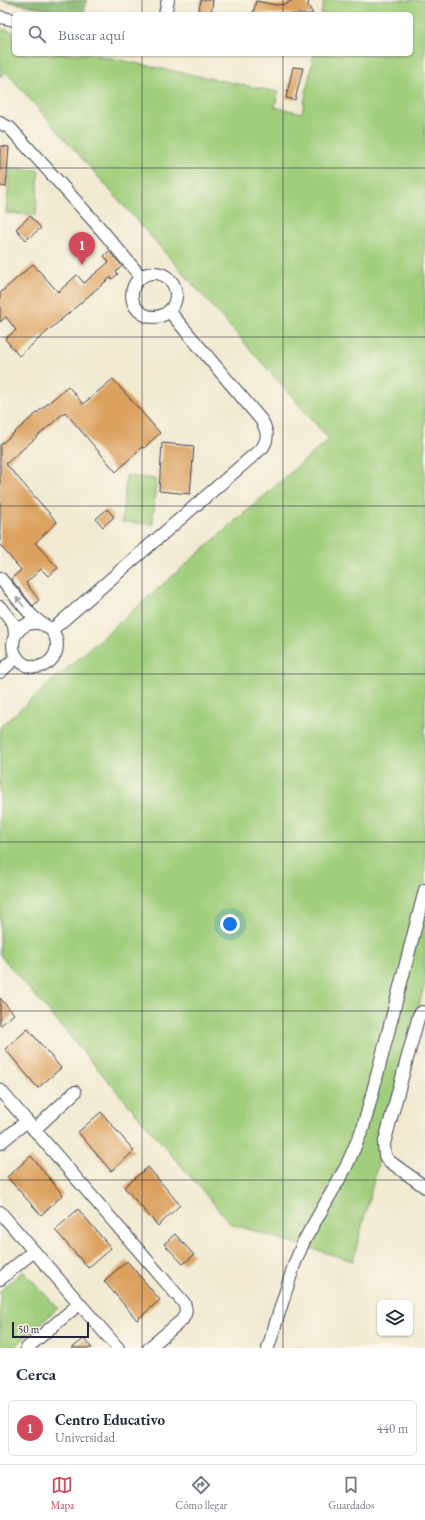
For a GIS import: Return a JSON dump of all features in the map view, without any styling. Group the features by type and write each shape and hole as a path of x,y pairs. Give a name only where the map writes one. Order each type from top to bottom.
{"street":[{"path":"166,12 168,0"},
{"path":"0,17 12,20"},
{"path":"0,123 10,128 100,228 141,277"},
{"path":"155,273 163,274 174,284 176,299 174,306 169,311 156,317 142,314 137,309 133,303 133,288 141,277 155,273"},
{"path":"47,627 263,447 267,439 267,431 262,421 169,311"},
{"path":"0,578 32,616 47,627 57,640 56,652 49,662 38,667 26,665 17,657 13,647 15,636 14,625 0,607"},
{"path":"15,636 22,627 32,623 47,627"},
{"path":"0,672 17,657"},
{"path":"268,1348 294,1264 304,1241 346,1167 363,1128 370,1106 425,890"},
{"path":"425,1013 422,1012 419,1015 384,1144 385,1156 388,1161 425,1187"},
{"path":"0,1090 184,1303 186,1314 182,1320 149,1348"},
{"path":"0,1143 30,1125 75,1092"},
{"path":"0,1212 118,1348"},
{"path":"0,1279 34,1251"},
{"path":"27,1348 79,1304"}],"green space":[{"path":"0,0 87,0 84,12 60,12"},
{"path":"324,0 425,0 425,983 353,1261 231,1224 0,955 0,727 329,439 6,72 0,77 0,29 12,32 12,56 100,56 278,92 275,107 302,113 314,56 413,56 413,12 321,12"},
{"path":"10,168 39,170 36,215 6,213"},
{"path":"126,476 156,479 153,524 122,522"},
{"path":"23,1271 58,1308 13,1348 0,1348 0,1291"}],"building":[{"path":"201,0 213,0 211,12 198,12"},
{"path":"293,0 309,0 308,5 312,12 253,12 256,1 276,5 286,4"},
{"path":"293,67 303,68 295,100 286,98"},
{"path":"0,146 9,147 6,187 0,186"},
{"path":"30,216 41,228 26,240 16,229"},
{"path":"109,251 122,266 116,272 118,274 112,279 111,277 19,356 5,339 16,330 6,317 0,322 0,293 33,264 58,292 77,275 84,283 109,262 104,256"},
{"path":"113,379 160,433 144,448 142,447 116,472 65,412 6,464 57,522 35,543 58,568 48,576 41,569 26,583 39,600 33,606 11,579 21,570 0,545 0,445 68,386 83,404"},
{"path":"162,443 194,446 190,494 159,491"},
{"path":"107,509 114,517 103,527 96,519"},
{"path":"0,998 14,1014 0,1026"},
{"path":"28,1029 61,1068 38,1088 5,1049"},
{"path":"101,1112 134,1151 111,1171 78,1132"},
{"path":"31,1156 63,1195 41,1215 7,1177"},
{"path":"148,1167 180,1205 158,1226 124,1187"},
{"path":"78,1209 111,1248 88,1268 55,1230"},
{"path":"175,1234 194,1255 183,1264 164,1244"},
{"path":"127,1261 160,1300 137,1320 104,1281"},
{"path":"84,1339 92,1348 72,1348"}],"place":[{"name":"Centro Educativo","path":"82,265"}]}
